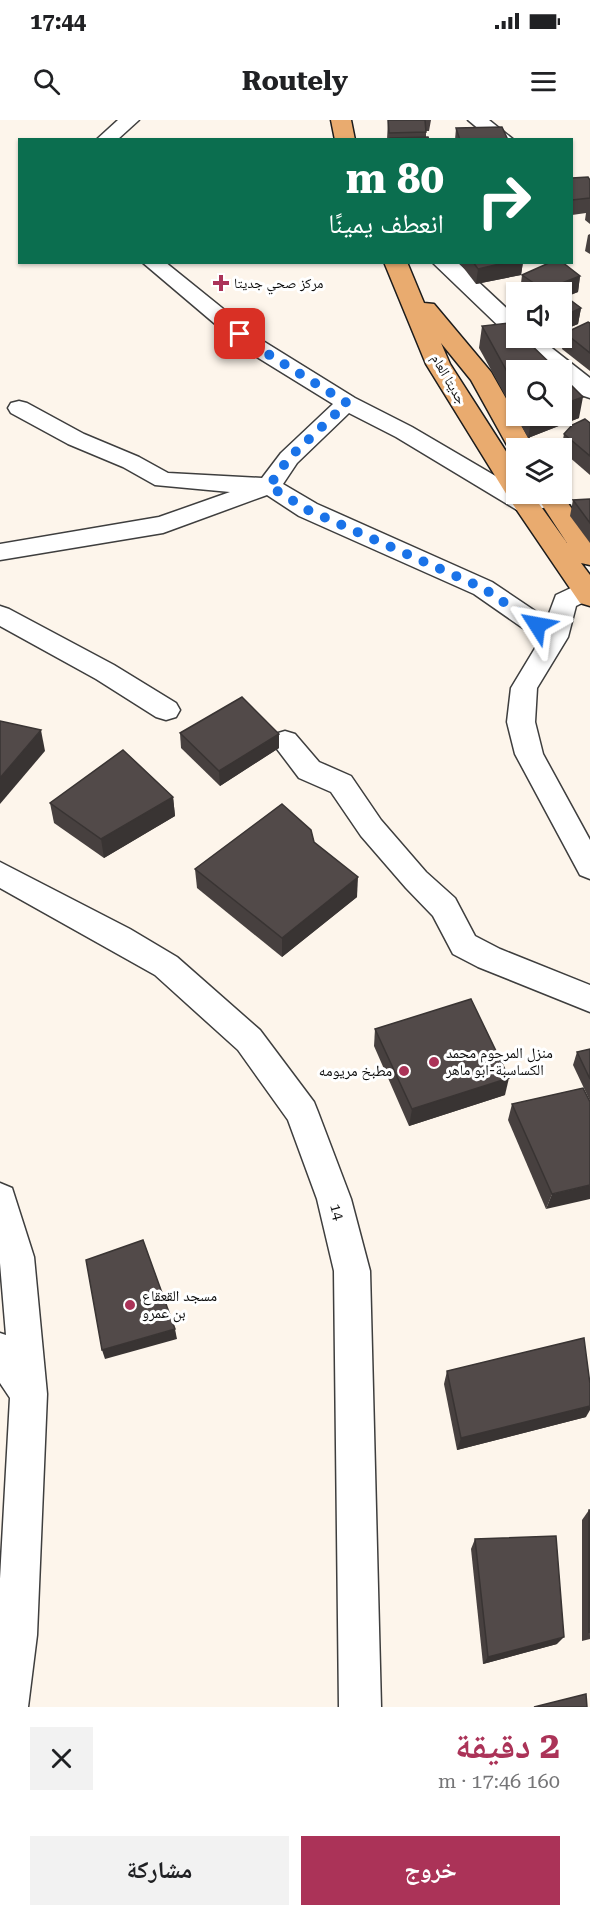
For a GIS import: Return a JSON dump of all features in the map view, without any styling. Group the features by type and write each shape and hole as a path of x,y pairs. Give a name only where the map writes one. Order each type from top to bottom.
{"main road":[{"path":"341,120 345,138"},
{"name":"جديتا العام","path":"395,264 438,364 506,459"},
{"name":"جديتا العام","path":"406,264 420,302 482,377 516,438"},
{"name":"جديتا العام","path":"537,504 588,591"},
{"name":"جديتا العام","path":"540,504 590,556"}],"street":[{"path":"108,138 130,120"},
{"path":"477,120 502,138"},
{"path":"154,264 255,346 347,403 506,483"},
{"path":"445,264 506,321"},
{"path":"538,348 590,390"},
{"path":"0,552 163,525 269,486 289,458 347,403"},
{"path":"19,408 76,439 131,462 163,480 269,486 308,510 483,588 555,637"},
{"path":"588,591 565,601 555,637 524,688 521,722 529,754 590,867"},
{"path":"0,615 105,672 166,710"},
{"path":"285,741 309,770 341,784 371,828 416,880 444,907 464,945 489,958 590,999"},
{"name":"14","path":"0,874 166,966 249,1040 302,1112 334,1199 352,1271 360,1707"},
{"path":"0,1199 17,1257 30,1394 17,1635 7,1707"},
{"path":"0,1352 30,1394"}],"building":[{"path":"388,120 425,120 426,132 389,133"},
{"path":"502,127 507,138 459,138 456,128"},
{"path":"588,177 590,198 573,200 573,178"},
{"path":"474,264 499,264 478,269"},
{"path":"547,264 565,264 580,276 565,282 532,282 522,275"},
{"path":"572,301 581,308 572,312"},
{"path":"506,323 506,348 534,348 547,360 506,360 506,370 482,326"},
{"path":"590,323 590,353 572,339 572,330"},
{"path":"572,386 583,397 572,401"},
{"path":"585,419 590,423 590,456 572,441 572,438 564,434 572,425"},
{"path":"590,499 590,523 573,500"},
{"path":"242,697 279,734 219,771 180,733"},
{"path":"0,721 41,730 0,778"},
{"path":"123,750 173,797 101,839 50,803"},
{"path":"282,804 311,830 314,842 358,877 282,938 195,869"},
{"name":"منزل المرحوم محمد الكساسبة-ابو ماهر","path":"471,999 509,1078 412,1109 375,1029"},
{"path":"590,1049 590,1079 577,1052"},
{"path":"583,1088 590,1102 590,1185 552,1194 512,1104"},
{"name":"مسجد القعقاع بن عمرو","path":"143,1240 175,1329 102,1350 86,1260"},
{"path":"584,1338 590,1384 590,1406 461,1438 447,1371"},
{"path":"589,1510 590,1510 589,1633"},
{"path":"556,1536 564,1637 488,1657 475,1539"},
{"path":"586,1694 587,1707 534,1707"}],"place":[{"name":"مركز صحي جديتا","path":"221,283"},
{"name":"منزل المرحوم محمد الكساسبة-ابو ماهر","path":"434,1062"},
{"name":"مطبخ مريومه","path":"404,1071"},
{"name":"مسجد القعقاع بن عمرو","path":"130,1305"}],"route":[{"path":"240,334 255,346 347,403 289,458 269,486 308,510 483,588 537,625"}]}
